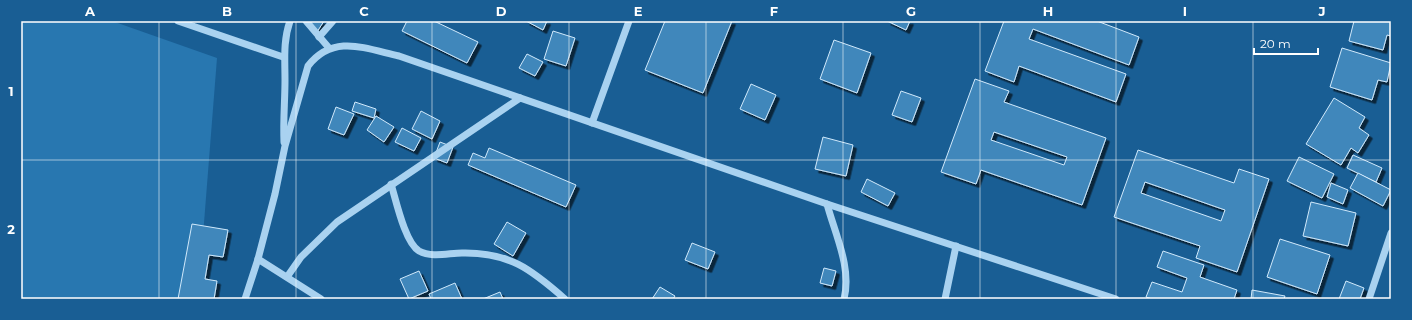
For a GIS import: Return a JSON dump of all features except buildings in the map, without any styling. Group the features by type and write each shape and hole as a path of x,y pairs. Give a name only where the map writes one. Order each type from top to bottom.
{"street":[{"path":"178,21 283,58"},
{"path":"285,146 282,120 285,79 283,58 290,21"},
{"path":"306,21 329,48"},
{"path":"319,37 333,21"},
{"path":"592,124 629,21"},
{"path":"245,299 258,259 275,194 285,146 308,66 316,56 329,48 345,45 399,56 827,204 1116,299"},
{"path":"287,277 301,256 337,222 520,98"},
{"path":"391,184 409,238 419,251 433,255 462,253 494,254 518,263 539,276 565,299"},
{"path":"827,204 844,260 847,279 844,299"},
{"path":"1369,299 1391,233"},
{"path":"945,299 956,246"},
{"path":"258,259 321,299"}],"shaded area":[{"path":"21,21 112,21 217,58 198,299 21,299"}]}
